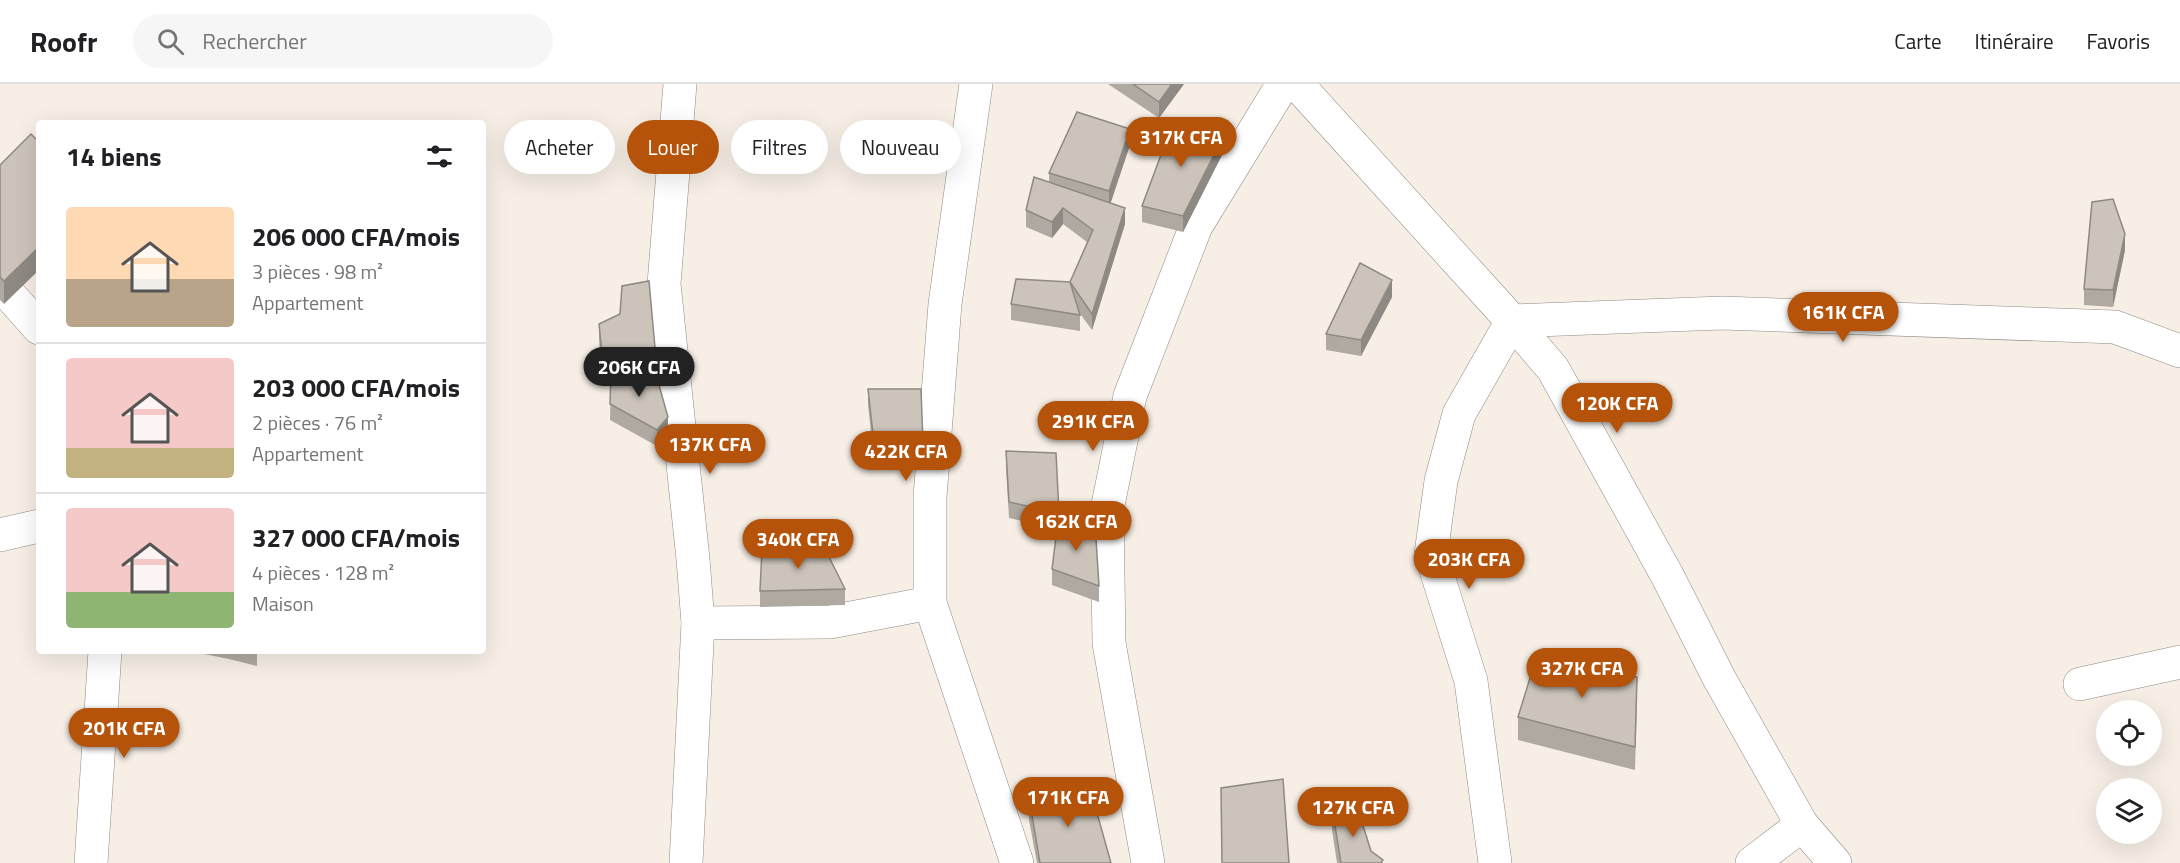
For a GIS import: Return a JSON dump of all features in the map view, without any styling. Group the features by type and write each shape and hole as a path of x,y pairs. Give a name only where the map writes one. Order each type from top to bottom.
{"street":[{"path":"680,84 664,284 691,535 698,623 686,863"},
{"path":"976,84 945,304 930,497 930,603 1017,863"},
{"path":"1148,863 1109,643 1107,510 1130,396 1196,226 1283,84"},
{"path":"1297,84 1553,369 1668,577 1719,678 1802,825 1835,863"},
{"path":"0,284 36,325"},
{"path":"1512,321 1722,313 2115,327 2179,348"},
{"path":"1495,863 1472,681 1431,554 1441,481 1460,414 1512,321"},
{"path":"0,535 36,527"},
{"path":"698,623 830,622 930,603"},
{"path":"91,863 105,654"},
{"path":"2080,684 2180,662"},
{"path":"1752,863 1802,825"}],"building":[{"path":"1133,84 1172,84 1159,102"},
{"path":"1077,112 1130,129 1109,191 1049,173"},
{"path":"1174,120 1223,137 1183,216 1142,206"},
{"path":"31,134 36,139 36,250 4,281 0,277 0,165"},
{"path":"1034,177 1125,208 1092,314 1070,282 1093,230 1063,208 1052,222 1026,210"},
{"path":"2113,199 2125,234 2113,290 2084,289 2092,202"},
{"path":"1360,263 1392,280 1361,340 1326,334"},
{"path":"1016,279 1070,282 1080,315 1011,304"},
{"path":"649,281 656,359 602,353 599,324 620,314 622,286"},
{"path":"611,372 657,378 668,417 657,430 610,404"},
{"path":"868,389 921,389 923,443 873,434"},
{"path":"1006,451 1056,453 1059,513 1009,502"},
{"path":"1059,513 1096,539 1099,586 1052,569"},
{"path":"824,547 845,589 760,591 762,548"},
{"path":"1538,652 1637,677 1635,747 1518,717"},
{"path":"1283,779 1289,863 1222,863 1221,788"},
{"path":"1090,788 1111,863 1040,863 1029,797"},
{"path":"1332,807 1358,810 1371,851 1383,860 1381,863 1341,863"}]}
